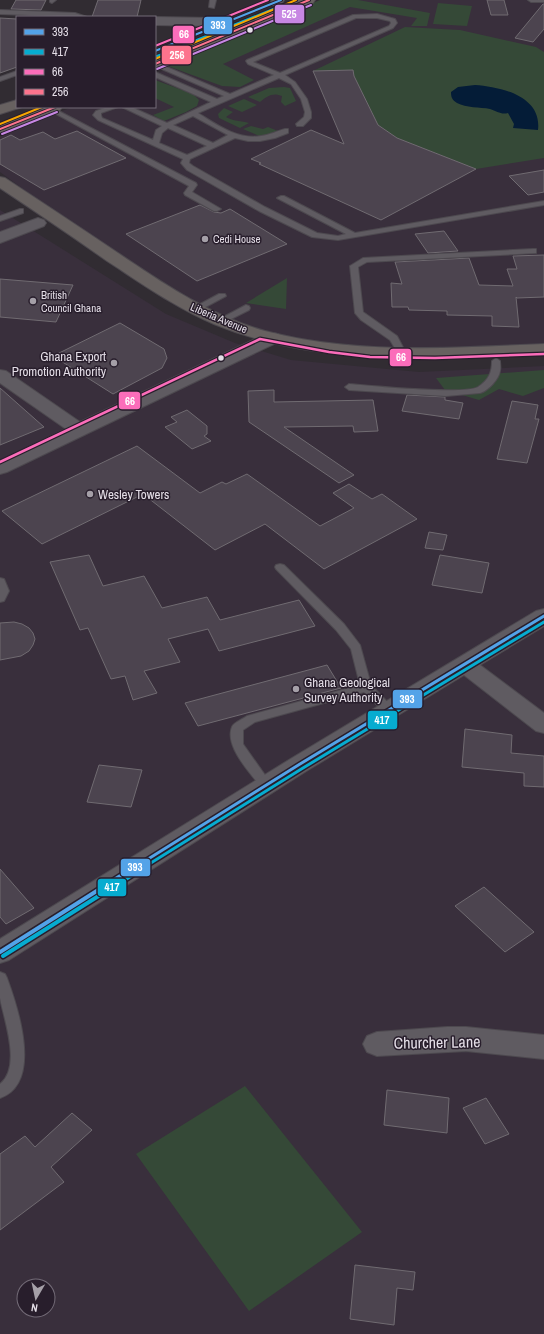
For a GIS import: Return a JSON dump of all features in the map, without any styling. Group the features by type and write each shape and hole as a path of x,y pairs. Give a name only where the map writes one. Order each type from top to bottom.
{"main road":[{"path":"156,64 309,0"},
{"path":"156,51 279,1"},
{"path":"0,110 16,104"},
{"path":"0,119 28,108"},
{"path":"0,129 53,108"},
{"name":"Liberia Avenue","path":"0,181 163,291 195,309 266,341 359,352 402,353 544,351"},
{"name":"Liberia Avenue","path":"0,198 177,312 209,326 266,341 306,354 368,362 407,363 496,361 544,351"}],"street":[{"path":"156,21 211,22"},
{"path":"0,238 38,223"},
{"path":"0,468 266,341"},
{"path":"0,375 79,430"},
{"path":"0,952 266,785 544,616"},
{"path":"464,664 544,724"},
{"name":"Churcher Lane","path":"377,1044 466,1039 544,1048"}],"lane":[{"path":"212,7 213,0"},
{"path":"531,0 544,0"},
{"path":"0,12 79,16"},
{"path":"155,143 159,132 168,125 229,96 280,75 391,27 394,23 393,20 376,16 355,16 249,61 250,63 280,75 293,84 304,99 308,112 307,118 300,124"},
{"path":"156,64 229,96"},
{"path":"0,79 16,73"},
{"path":"156,74 217,102"},
{"path":"53,108 193,185 188,193 217,209"},
{"path":"112,108 98,112 97,115 100,119 187,158"},
{"path":"127,108 212,145"},
{"path":"193,113 233,136 242,139 266,139 285,131"},
{"path":"233,136 187,158 185,163 190,168 289,212 353,235"},
{"path":"281,198 289,212 315,235 338,238 544,203"},
{"path":"0,219 20,211"},
{"path":"402,353 394,338 359,313 354,266 366,260 533,252"},
{"path":"195,309 222,296"},
{"path":"220,321 246,308"},
{"path":"349,387 446,393 480,390 491,380 496,372 496,361"},
{"path":"280,567 340,627 356,648 366,687 389,710"},
{"path":"0,581 3,584 4,591 0,599"},
{"path":"266,785 238,745 236,728 251,719 366,687"},
{"path":"0,978 5,1006 18,1051 17,1064 10,1085 0,1092"}],"shaded area":[{"path":"335,0 544,0 544,346 495,348 386,348 288,338 214,314 61,217 0,172 0,136 70,108 156,108 156,74"},
{"path":"0,210 166,314 235,343 291,360 419,372 544,366 544,1334 0,1334"}],"green space":[{"path":"320,0 358,0 430,13 427,26 411,26 417,18 350,7 223,64 254,80 240,87 222,86 165,65"},
{"path":"438,3 472,6 467,26 433,24"},
{"path":"405,27 460,30 536,47 544,52 544,158 476,169 397,138 378,125 354,76 353,70 313,71"},
{"path":"156,80 193,94 199,100 197,106 164,121 153,115 174,107 156,98"},
{"path":"269,88 290,88 296,101 285,106 281,102 282,96 276,94 270,95 260,102 248,97"},
{"path":"244,99 257,105 242,112 228,106"},
{"path":"224,108 233,112 226,117 249,123 240,128 219,118 218,114"},
{"path":"251,126 263,129 268,127 278,131 264,138 243,129"},
{"path":"287,278 286,309 246,303"},
{"path":"544,370 544,388 523,396 499,389 479,400 445,390 436,378"},
{"path":"245,1086 362,1232 249,1311 136,1154"}],"water":[{"path":"475,85 507,91 527,101 534,109 538,118 538,130 513,128 514,124 508,113 503,114 490,109 465,106 453,100 451,92 458,87"}],"building":[{"path":"16,0 46,0 41,10 11,9"},
{"path":"98,0 141,0 137,16 92,16"},
{"path":"487,0 504,0 508,15 491,15"},
{"path":"543,4 544,29 533,42 515,38"},
{"path":"0,18 16,19 16,67 0,73"},
{"path":"353,70 354,76 378,125 397,138 476,169 381,220 251,159 311,130 344,144 313,71"},
{"path":"77,131 126,158 44,190 0,164 0,140 11,135 20,140 43,132 55,139"},
{"path":"544,170 544,192 528,195 509,176"},
{"name":"Cedi House","path":"200,205 214,212 221,213 230,209 287,244 197,281 126,234"},
{"path":"444,231 458,251 428,253 415,234"},
{"path":"544,255 544,297 516,297 519,327 492,326 492,316 447,315 447,311 409,310 408,307 392,307 391,283 402,284 395,262 469,258 479,285 513,286 507,269 517,269 513,256"},
{"name":"British Council Ghana","path":"0,279 73,285 56,322 0,317"},
{"name":"Ghana Export Promotion Authority","path":"120,323 164,349 167,358 162,368 113,394 53,356"},
{"path":"0,388 44,427 0,445"},
{"path":"274,390 274,402 373,400 378,431 354,432 353,426 284,427 354,475 339,483 249,422 248,391"},
{"path":"407,395 445,397 445,400 463,403 459,419 402,411"},
{"path":"512,401 538,405 535,419 539,419 527,463 497,459"},
{"path":"187,410 207,426 207,434 204,436 211,441 192,449 165,427 177,422 171,417"},
{"path":"137,446 200,493 222,482 226,484 247,474 320,526 354,508 333,493 349,484 372,499 382,494 417,519 324,569 265,524 215,550 143,494 42,544 2,511"},
{"path":"429,532 447,535 443,550 425,548"},
{"path":"89,555 103,586 144,576 162,608 207,597 220,620 299,600 315,626 219,651 208,629 168,639 180,662 144,671 157,693 133,700 125,676 111,679 88,628 80,630 50,562"},
{"path":"440,555 489,563 482,593 432,585"},
{"path":"14,622 29,628 35,639 33,645 29,651 21,656 0,660 0,623"},
{"path":"327,665 341,688 198,726 185,703"},
{"path":"465,729 512,735 511,753 544,756 544,787 524,786 524,773 462,767"},
{"path":"99,765 142,770 131,807 87,802"},
{"path":"0,869 34,908 6,924 0,917"},
{"path":"484,887 534,932 505,952 455,906"},
{"path":"387,1090 449,1098 447,1133 384,1125"},
{"path":"486,1098 509,1134 485,1144 463,1108"},
{"path":"72,1113 92,1130 51,1167 64,1182 0,1230 0,1154 25,1136 35,1147"},
{"path":"355,1265 415,1272 413,1290 397,1288 394,1325 350,1319"}],"transit line":[{"name":"66","path":"156,46 268,0"},
{"name":"393","path":"156,51 281,0"},
{"path":"156,59 296,0"},
{"name":"256","path":"156,64 309,0"},
{"name":"417","path":"157,56 283,5"},
{"name":"525","path":"157,69 311,5"},
{"path":"0,124 40,108"},
{"name":"256","path":"0,129 52,108"},
{"name":"525","path":"2,134 57,112"},
{"name":"66","path":"0,462 260,339 329,352 370,357 435,358 544,354"},
{"name":"393","path":"0,952 300,764 544,616"},
{"name":"417","path":"3,956 303,768 544,622"}],"place":[{"name":"Cedi House","path":"205,239"},
{"name":"British Council Ghana","path":"33,301"},
{"name":"Ghana Export Promotion Authority","path":"114,363"},
{"name":"Wesley Towers","path":"90,494"},
{"name":"Ghana Geological Survey Authority","path":"296,689"}]}
